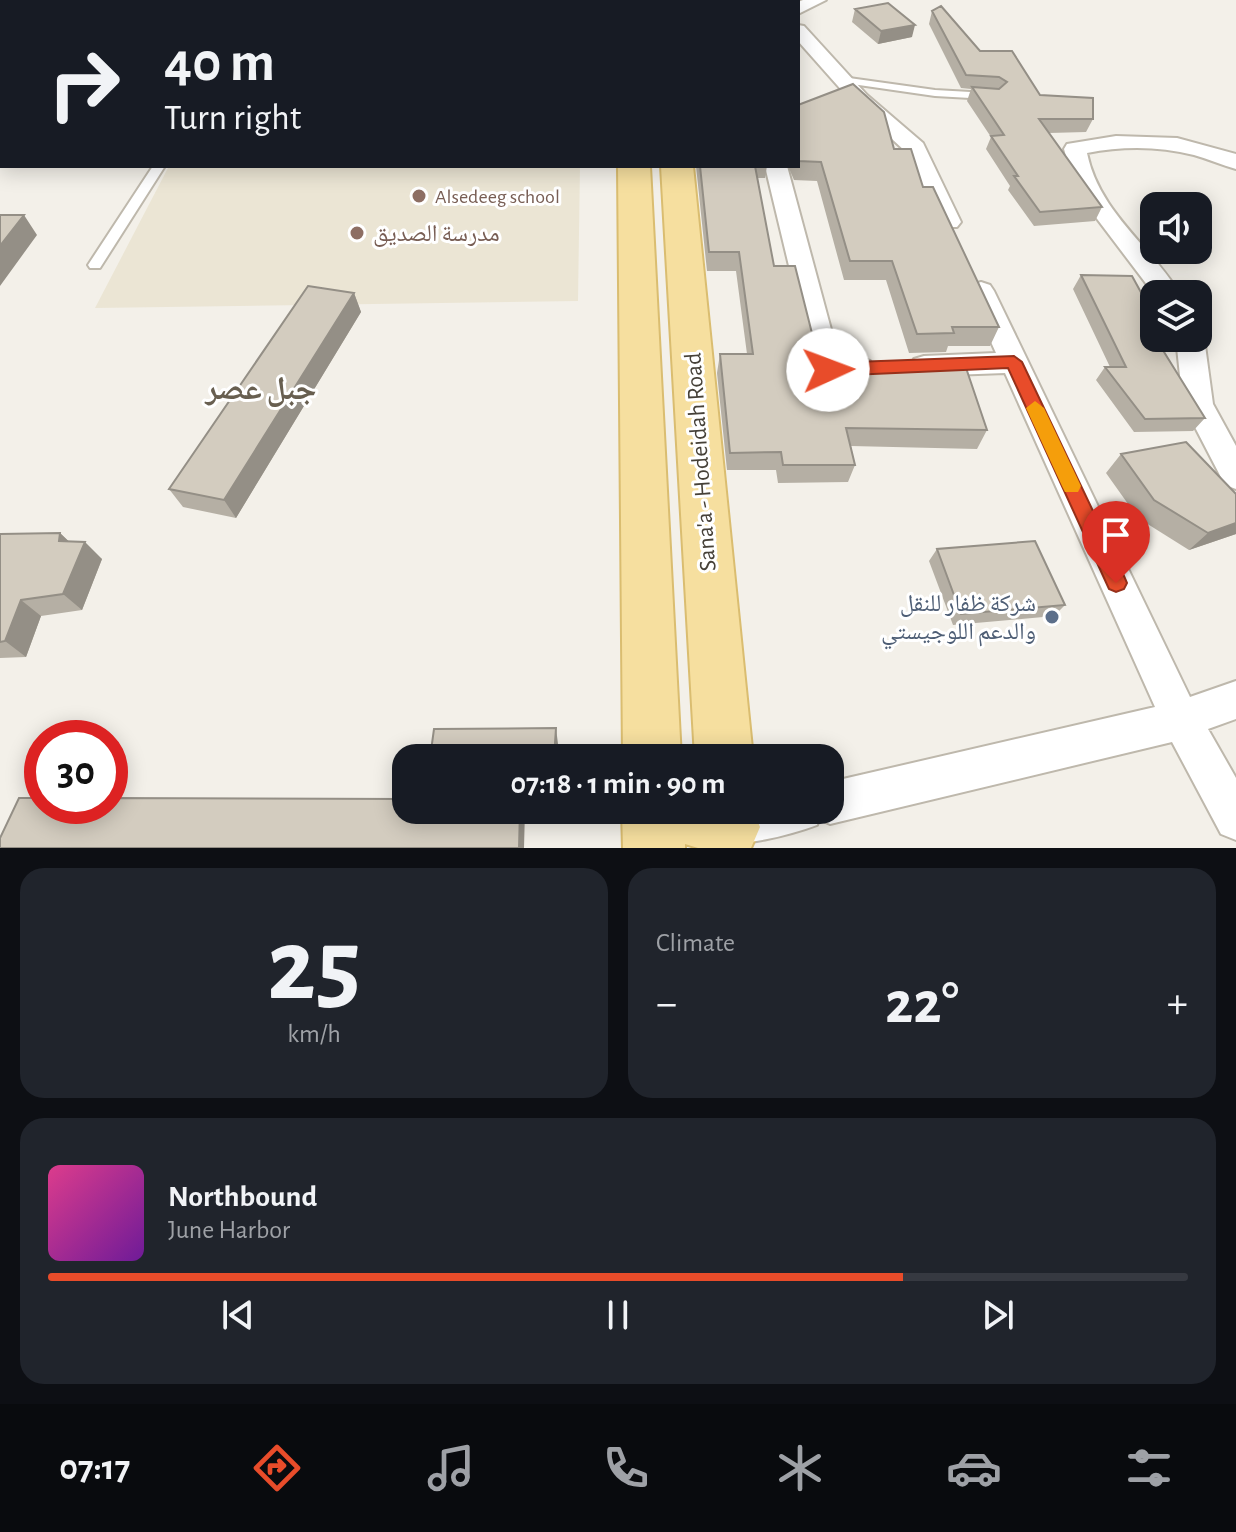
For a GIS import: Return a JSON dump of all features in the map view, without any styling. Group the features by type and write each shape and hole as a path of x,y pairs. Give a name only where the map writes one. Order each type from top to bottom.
{"main road":[{"path":"634,168 652,744"},
{"name":"Sana'a - Hodeidah Road","path":"677,168 723,744"},
{"path":"653,824 654,848"}],"street":[{"path":"800,35 809,59 842,80 915,148 1181,720 1236,819"},
{"path":"1159,280 1086,193 1077,172 1075,149 1106,141 1145,140 1178,144 1236,162"},
{"path":"777,168 828,370 1014,362"},
{"path":"1192,352 1198,404 1236,476"},
{"path":"844,800 1181,720 1236,700"}],"lane":[{"path":"842,80 935,93 994,96"},
{"path":"95,265 158,168"}],"shaded area":[{"name":"مدرسة الصديق","path":"168,168 580,168 578,301 95,308"}],"building":[{"path":"888,3 915,25 881,31 855,9"},
{"path":"941,6 980,51 1012,51 1040,95 1093,98 1093,119 1039,119 1102,207 1040,212 991,136 1004,135 972,87 999,89 1007,82 999,77 966,75 932,11"},
{"path":"853,84 884,112 894,149 911,149 923,187 933,187 999,327 952,327 954,333 917,334 892,261 850,261 821,162 800,161 800,104"},
{"path":"700,168 755,168 774,266 795,266 817,353 822,361 834,364 927,365 925,361 963,359 987,430 846,428 855,465 783,465 781,452 730,453 720,354 753,354 739,252 709,252"},
{"path":"0,215 24,215 0,246"},
{"path":"1081,275 1132,276 1140,291 1140,352 1164,352 1205,418 1145,419 1105,367 1126,367"},
{"path":"308,286 354,293 224,500 169,489"},
{"path":"1186,442 1236,494 1236,523 1208,533 1154,500 1121,454"},
{"path":"60,533 59,541 85,542 63,594 21,600 5,641 0,642 0,534"},
{"path":"1035,541 1065,605 961,614 937,549"},
{"path":"556,728 555,744 432,744 434,729"},
{"path":"19,798 24,798 24,824 128,824 128,798 392,799 392,824 520,824 519,848 0,848 0,838"}],"slow traffic":[{"path":"1035,408 1071,486"}],"place":[{"name":"Alsedeeg school","path":"419,196"},
{"name":"مدرسة الصديق","path":"357,233"},
{"name":"شركة ظفار للنقل والدعم اللوجيستي","path":"1052,617"}],"district":[{"name":"جبل عصر","path":"261,388"}],"route":[{"path":"828,370 1014,362 1116,583"}]}
